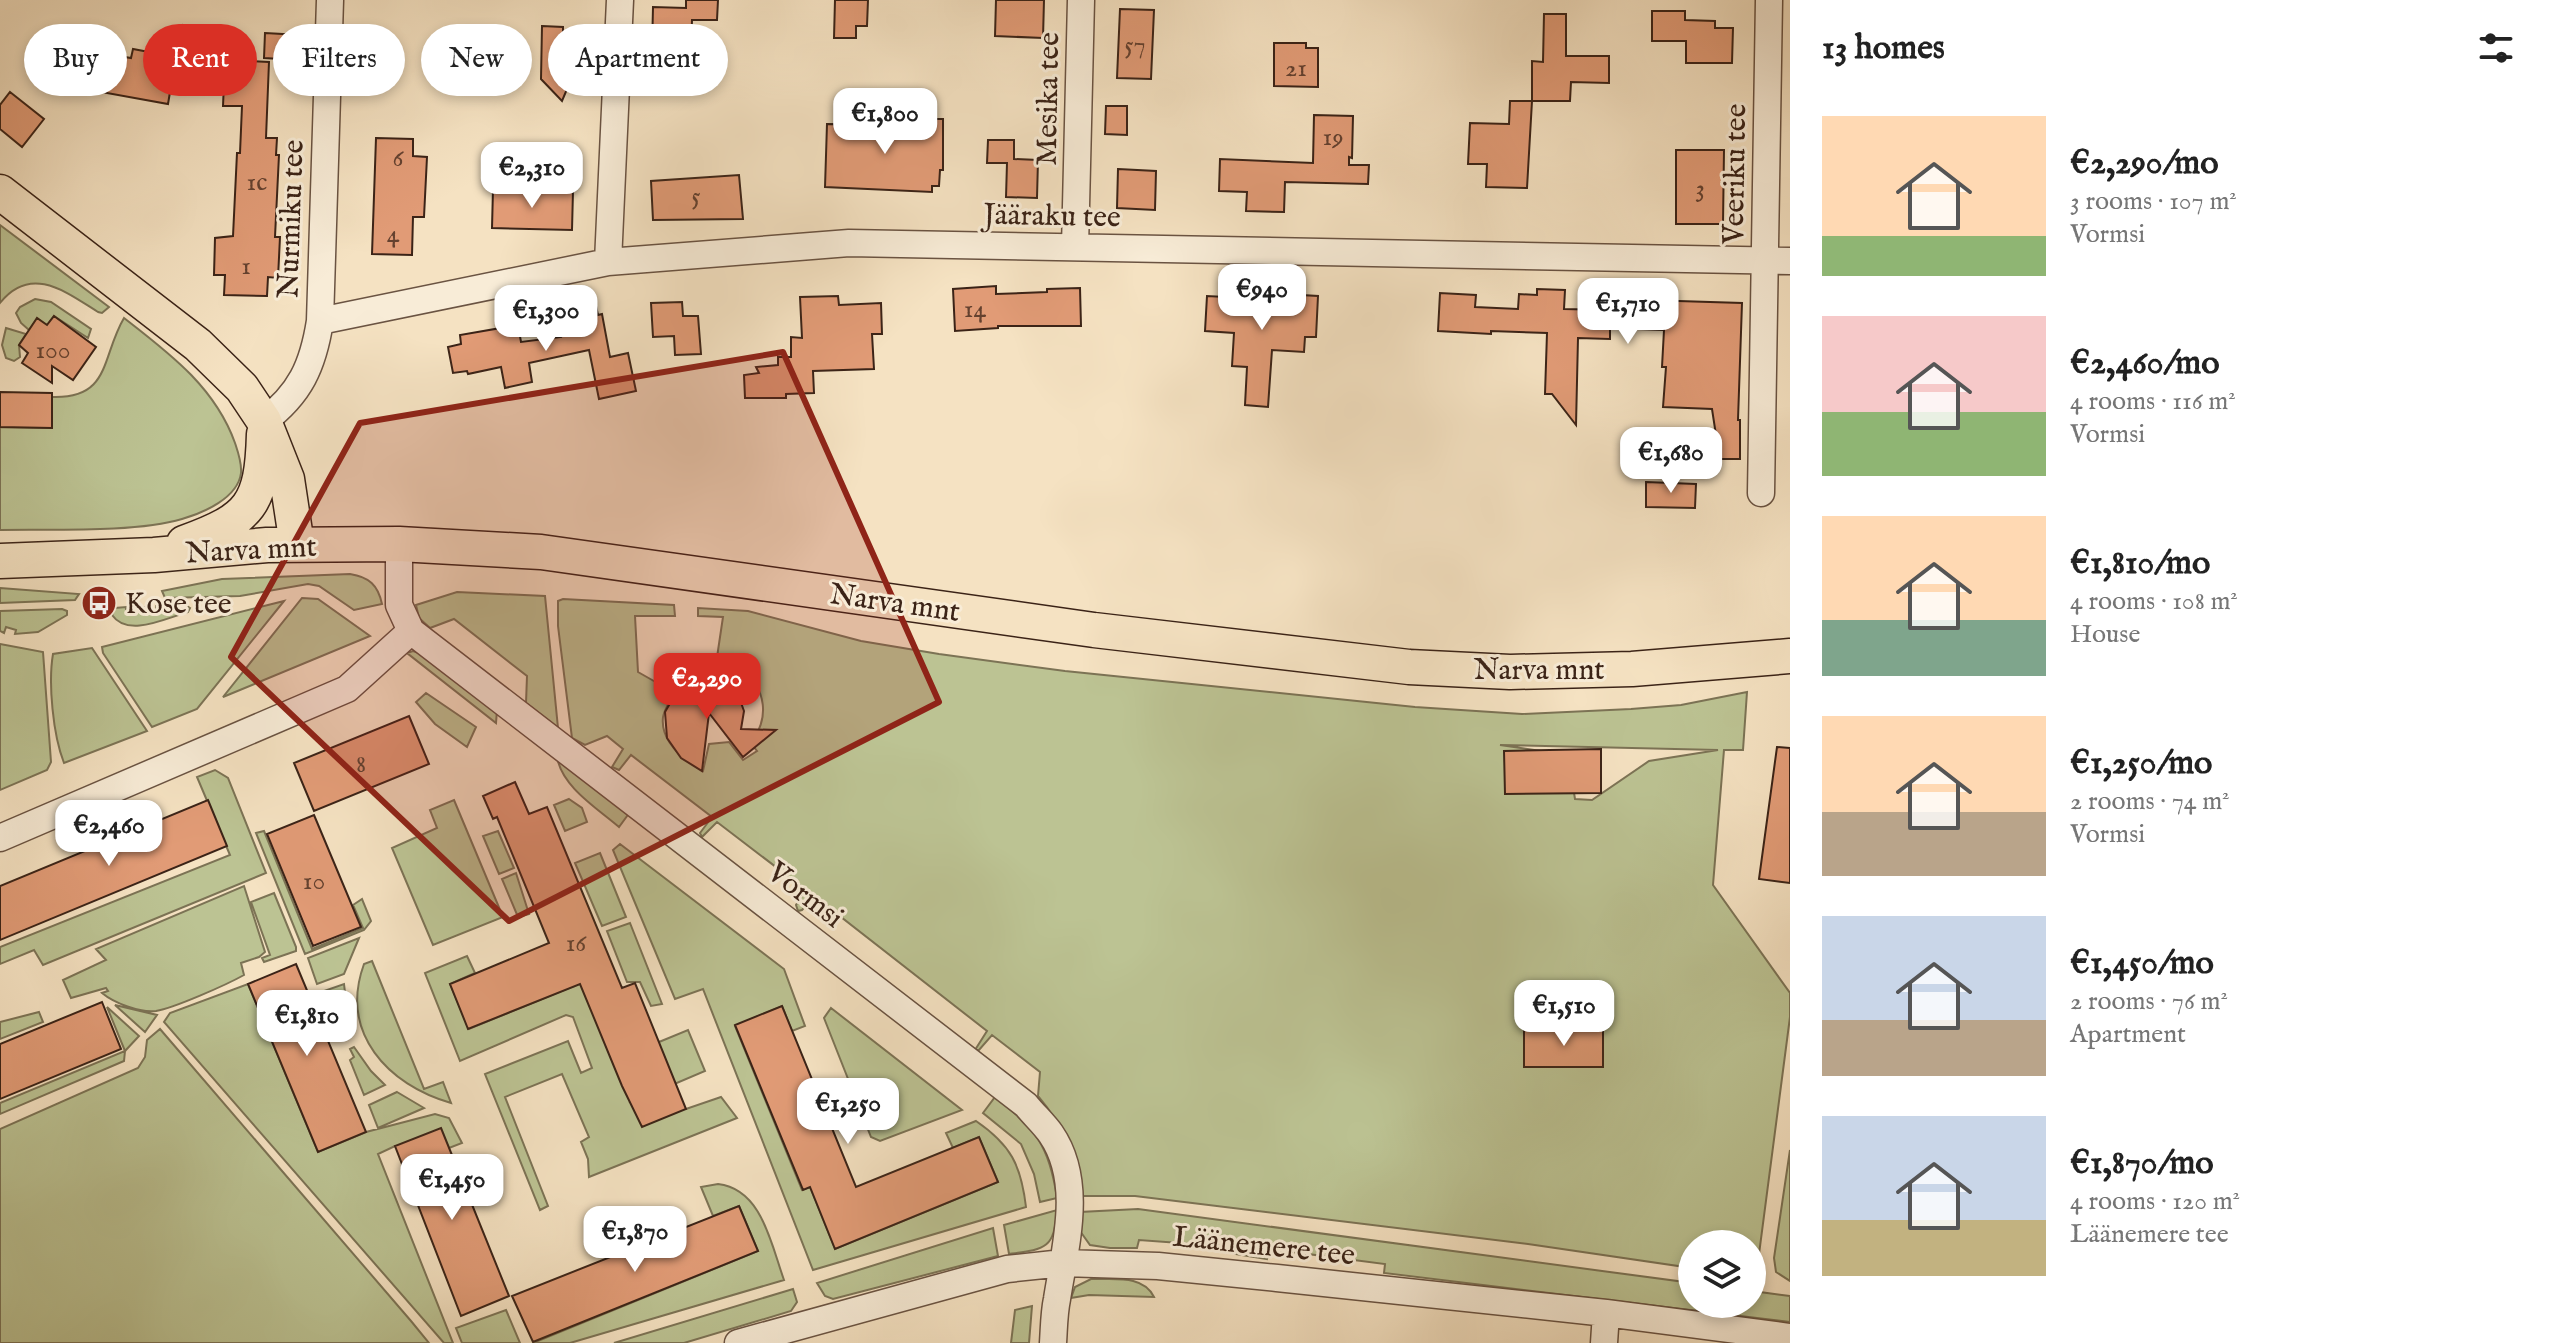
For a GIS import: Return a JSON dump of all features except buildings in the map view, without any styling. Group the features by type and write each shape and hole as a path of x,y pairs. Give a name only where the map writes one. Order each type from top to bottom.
{"main road":[{"path":"0,192 198,345 242,388 264,421 287,479 297,545"},
{"path":"154,555 221,529 246,510 261,481 264,421"},
{"name":"Narva mnt","path":"0,561 297,545 399,544 541,552 1094,630 1409,667 1510,672 1632,669 1790,656"}],"street":[{"name":"Nurmiku tee","path":"264,421 288,403 315,353 320,321 330,0"},
{"path":"608,262 620,0"},
{"name":"Mesika tee","path":"1075,247 1081,0"},
{"name":"Veeriku tee","path":"1761,493 1777,261 1769,0"},
{"name":"Jääraku tee","path":"320,321 608,262 849,243 1777,261"},
{"path":"0,838 347,689 411,631 399,605 399,544"},
{"name":"Vormsi","path":"411,631 1026,1105 1052,1135 1065,1165 1069,1234 1056,1303 1053,1343"},
{"name":"Läänemere tee","path":"738,1343 1007,1269 1063,1263 1158,1266 1606,1313 1790,1337"},
{"path":"1604,1343 1606,1313"}],"highlighted area":[{"path":"783,352 939,702 509,921 231,657 360,423"}],"green space":[{"path":"0,225 109,307 102,313 98,312 61,290 36,283 12,291 0,303"},
{"path":"35,299 51,302 91,329 88,338 54,316 47,325 37,319 29,330 16,313 20,307"},
{"path":"124,318 174,358 216,405 235,443 241,469 238,482 227,497 209,508 163,523 92,529 0,530 0,427 51,428 52,397 71,396 95,383"},
{"path":"6,328 26,334 19,345 20,357 14,361 6,358 2,345"},
{"path":"350,574 372,583 382,604 354,610 319,586 308,584 240,596 165,598 162,591 222,579"},
{"path":"0,588 79,594 75,600 0,603"},
{"path":"457,592 545,596 558,728 526,703 527,676 454,619 430,628 419,618 416,605"},
{"path":"302,598 318,599 370,636 223,697"},
{"path":"563,599 674,605 675,616 635,616 638,672 675,693 664,714 665,734 681,756 703,771 709,744 729,742 743,760 757,751 750,742 761,725 763,705 761,695 750,678 738,670 716,664 723,617 698,616 698,608 748,611 861,641 939,654 1065,671 1415,707 1522,714 1681,705 1747,692 1743,750 1724,750 1713,885 1790,993 1790,1017 1762,1230 1678,1230 1678,1266 1528,1244 1135,1196 1083,1196 1068,1143 1038,1096 1040,1072 992,1035 979,1050 975,1050 987,1031 814,896 798,911 796,905 806,890 717,822 702,837 700,833 712,817 631,755 619,770 612,767 623,749 607,736 585,745 572,738 558,626 558,601","holes":["1500,745 1718,750 1649,761 1592,800 1575,799 1568,755"]},
{"path":"284,601 197,709 152,727 103,653 102,647"},
{"path":"156,606 190,608 188,612 159,622 137,626 119,622 112,615 115,608 126,607 126,611 136,611 137,607 145,607 146,611 156,610"},
{"path":"0,611 67,611 67,615 38,632 15,634 16,630 6,627 4,633 0,631"},
{"path":"0,644 43,652 51,762 47,770 0,790"},
{"path":"92,648 147,731 64,763 52,709 53,654"},
{"path":"407,653 422,654 497,710 496,723"},
{"path":"426,693 476,727 467,747 435,724 416,702"},
{"path":"557,757 630,812 619,827 573,787 560,768"},
{"path":"215,770 228,778 266,873 43,965 34,950 0,964 0,947 230,855 197,777"},
{"path":"569,799 582,808 587,822 565,831 554,805"},
{"path":"454,800 503,917 433,945 392,848 437,828 430,810"},
{"path":"264,831 312,949 363,928 353,905 362,899 371,921 364,930 305,954 256,833"},
{"path":"498,831 514,868 499,874 483,836"},
{"path":"620,844 784,969 805,1026 792,1031 782,1006 735,1026 802,1190 810,1187 835,1249 998,1182 979,1137 953,1148 946,1133 976,1121 998,1139 1012,1157 1021,1179 1026,1207 813,1270 703,989 675,999 613,850"},
{"path":"600,853 626,917 602,926 575,863"},
{"path":"516,873 529,914 518,917 502,879"},
{"path":"244,886 265,952 241,963 244,975 200,996 156,1011 120,1004 102,993 108,991 106,988 71,998 63,980 106,960 96,949"},
{"path":"274,893 296,951 264,962 262,958 270,955 251,902"},
{"path":"630,923 662,1004 651,1006 640,982 627,982 607,931"},
{"path":"359,938 344,974 317,984 308,958"},
{"path":"467,956 475,973 450,984 469,1029 593,978 659,1042 688,1030 705,1071 632,1102 686,1109 721,1097 737,1118 589,1177 588,1159 581,1142 589,1137 562,1074 505,1097 548,1206 540,1210 485,1074 568,1041 581,1073 592,1068 573,1017 566,1015 460,1061 425,973"},
{"path":"372,961 424,1089 443,1082 451,1103 407,1083 374,1053 364,1034 358,1012 358,989 364,964"},
{"path":"248,984 318,1152 366,1132 435,1114 449,1118 462,1143 449,1148 395,1146 378,1154 453,1343 444,1343 164,1022 170,1013"},
{"path":"344,984 350,1034 345,1036 340,1026 335,1027 321,992"},
{"path":"115,1005 157,1015 145,1032"},
{"path":"107,1007 139,1036 125,1051"},
{"path":"831,1008 962,1110 880,1141 871,1137 824,1018"},
{"path":"39,1012 43,1022 0,1039 0,1022"},
{"path":"160,1029 429,1343 0,1343 0,1129 138,1068 145,1057 147,1040"},
{"path":"354,1047 385,1085 364,1095 350,1060 354,1057 350,1049"},
{"path":"125,1051 124,1061 0,1114 0,1103"},
{"path":"397,1092 424,1108 378,1128 369,1105"},
{"path":"995,1097 1031,1129 1045,1151 1057,1198 1040,1202 1034,1174 1021,1144 983,1113"},
{"path":"1790,1150 1790,1281 1776,1272 1774,1258"},
{"path":"718,1184 733,1188 755,1207 769,1235 784,1280 570,1343 533,1343 758,1251 739,1206 713,1216 701,1187"},
{"path":"1138,1209 1678,1281 1678,1308 1384,1273 1385,1264 1269,1249 1267,1259 1235,1254 1234,1247 1139,1240 1137,1248 1090,1245 1080,1231 1080,1212"},
{"path":"1057,1210 1053,1233 1046,1245 1009,1254 1004,1225"},
{"path":"993,1228 998,1256 833,1299 825,1296 817,1283"},
{"path":"1091,1279 1135,1281 1154,1297 1089,1295 1071,1298 1075,1287"},
{"path":"793,1289 797,1302 791,1311 684,1343 614,1343"},
{"path":"1766,1293 1790,1296 1790,1322 1757,1318 1766,1318"},
{"path":"1032,1306 1029,1343 1011,1343 1015,1310"},
{"path":"506,1310 520,1343 462,1343 456,1328"}],"place":[{"name":"Kose tee","path":"99,603"}]}
